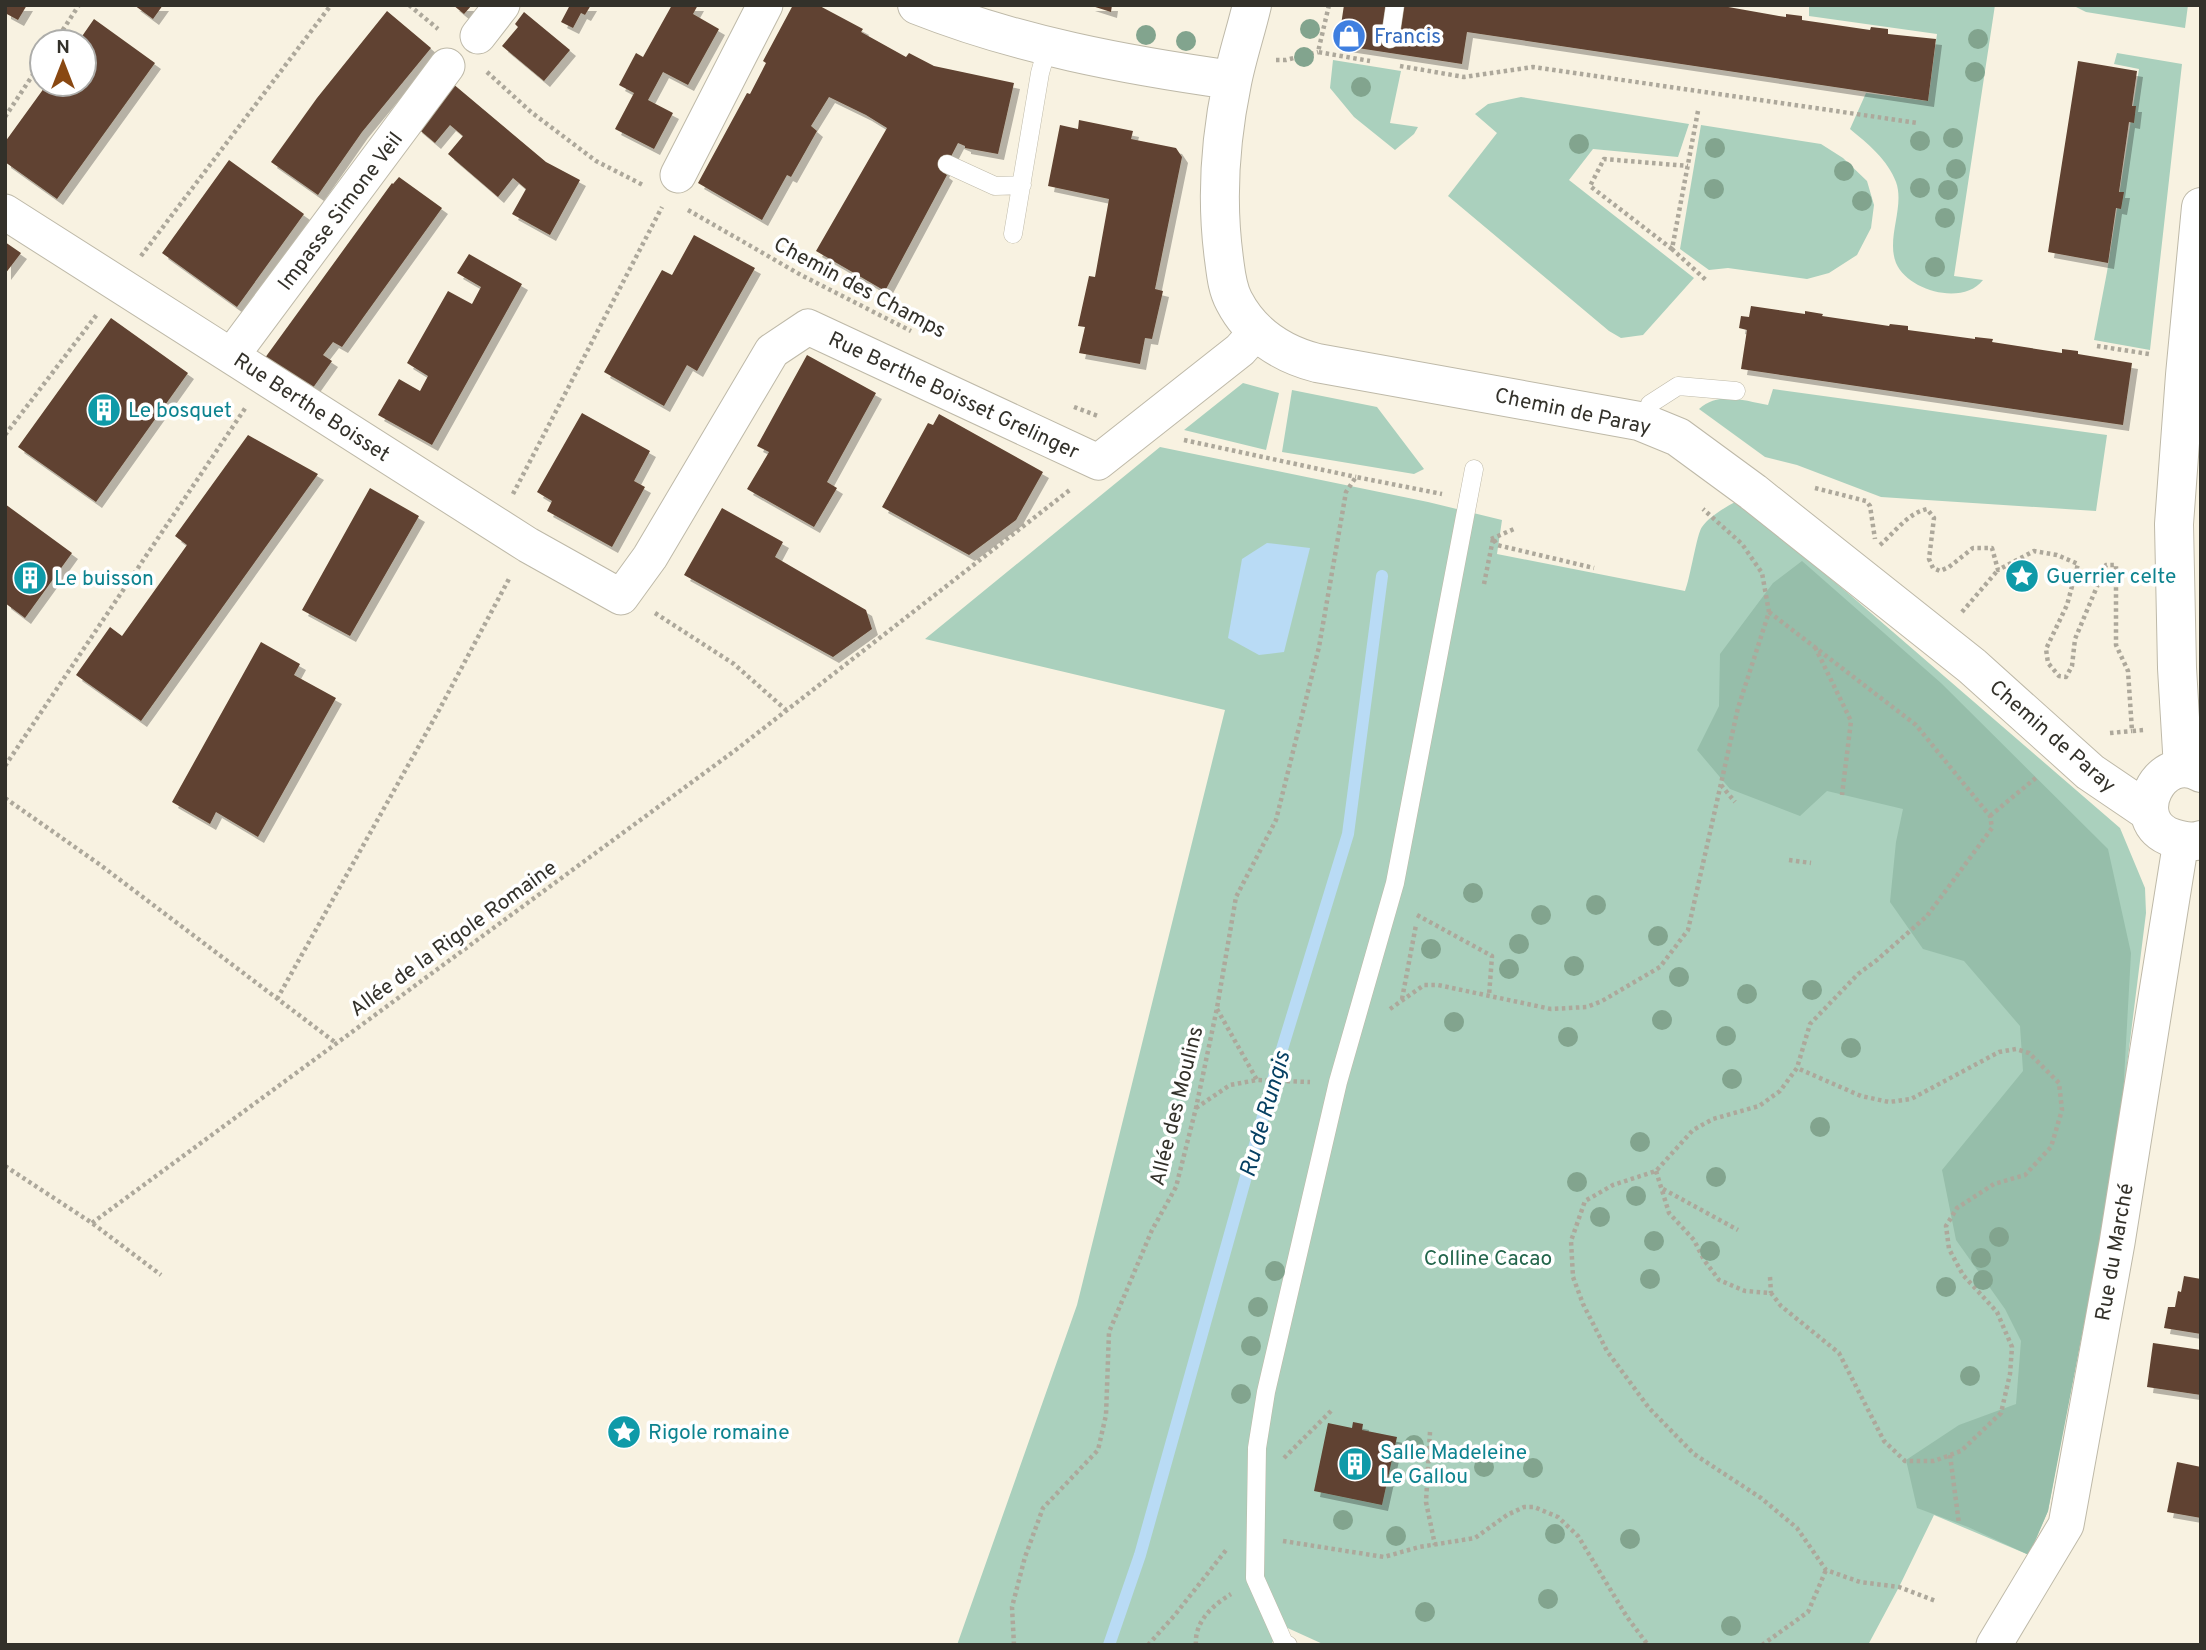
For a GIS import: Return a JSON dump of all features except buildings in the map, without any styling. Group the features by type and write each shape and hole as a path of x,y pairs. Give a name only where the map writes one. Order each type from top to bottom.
{"street":[{"name":"Impasse Simone Veil","path":"232,355 469,56 502,5"},
{"path":"674,192 765,5"},
{"path":"917,5 954,20 1047,48 1232,80"},
{"name":"Chemin de Paray","path":"1252,5 1232,80 1220,170 1222,250 1227,281 1235,303 1257,331 1288,355 1317,363 1639,421 1678,437 1972,666 2090,772 2149,813 2154,825 2166,835 2191,840"},
{"path":"2149,813 2149,798 2159,780 2169,772 2192,770 2177,668 2174,524 2193,376 2201,207"},
{"name":"Rue Berthe Boisset","path":"5,212 496,525 621,597"},
{"name":"Rue Berthe Boisset Grelinger","path":"621,597 650,557 772,351 808,327 1098,462 1240,350 1257,331"},
{"name":"Rue du Marché","path":"1994,1645 2066,1525 2191,840"}],"lane":[{"path":"1390,39 1395,5"},
{"path":"1013,234 1040,73 1047,48"},
{"path":"947,164 995,186 1022,186"},
{"path":"1650,404 1678,386 1736,391"},
{"path":"1289,1645 1284,1643 1255,1578 1257,1448 1266,1392 1338,1082 1395,883 1474,469"}],"path":[{"path":"64,28 79,5"},
{"path":"5,435 331,5"},
{"path":"409,5 440,31"},
{"path":"1329,5 1318,52 1381,63"},
{"path":"469,56 531,112 596,161 643,186"},
{"path":"1394,65 1464,77 1533,67 1918,123"},
{"path":"5,117 28,82"},
{"path":"1672,249 1698,111"},
{"path":"1688,166 1604,159 1590,186 1672,249 1707,281"},
{"path":"496,525 674,192"},
{"name":"Chemin des Champs","path":"674,192 801,275 922,336"},
{"path":"2096,346 2153,355"},
{"path":"5,766 266,377"},
{"path":"1063,403 1138,430 1469,499"},
{"name":"Allée de la Rigole Romaine","path":"92,1223 737,749 1075,486 1098,462"},
{"name":"Allée des Moulins","path":"1014,1645 1012,1607 1025,1557 1043,1508 1098,1450 1107,1415 1109,1332 1152,1230 1176,1187 1217,1008 1236,897 1276,820 1312,677 1346,492 1356,477"},
{"path":"1351,1038 1424,985 1438,985 1551,1009 1587,1007 1660,967 1688,930 1738,708 1769,611 1762,573 1742,544 1703,509"},
{"path":"1493,540 1497,545 1594,568"},
{"path":"277,999 432,724 528,545"},
{"path":"1961,613 1998,570"},
{"path":"621,597 666,618 734,664 786,710"},
{"path":"1769,611 1916,725 1990,816 1992,828 1927,916 1858,974 1810,1024 1797,1068 1780,1091 1759,1106 1713,1119 1693,1130 1656,1171 1613,1185 1585,1201 1571,1241 1573,1278 1607,1352 1649,1408 1694,1454 1761,1498 1797,1528 1826,1570 1860,1582 1899,1587 1936,1601"},
{"path":"1815,647 1851,721 1842,795"},
{"path":"2110,733 2132,731"},
{"path":"1990,816 2068,752"},
{"path":"1720,784 1735,802"},
{"path":"5,799 99,864 336,1043"},
{"path":"1789,860 1811,863"},
{"path":"1417,915 1492,956 1489,996"},
{"path":"1217,1008 1257,1080"},
{"path":"1770,1277 1771,1293 1781,1306 1839,1353 1884,1441 1905,1461 1934,1461 1961,1451 2001,1413 2010,1374 2012,1347 1997,1312 1963,1275 1949,1249 1946,1226 1957,1208 1994,1184 2025,1175 2050,1147 2062,1110 2059,1083 2029,1053 2015,1049 1999,1052 1911,1099 1889,1102 1861,1096 1797,1068"},
{"path":"1196,1108 1230,1086 1257,1080 1300,1082"},
{"path":"5,1166 92,1223 161,1275"},
{"path":"1656,1171 1669,1213 1695,1240 1704,1260 1718,1280 1745,1292 1771,1293"},
{"path":"1663,1189 1738,1230"},
{"path":"1257,1448 1285,1459 1331,1411"},
{"path":"1430,1432 1426,1502 1435,1545"},
{"path":"1950,1455 1959,1524"},
{"path":"1256,1537 1384,1557 1419,1547 1475,1538 1507,1515 1524,1507 1534,1507 1558,1517 1578,1536 1628,1618 1648,1645"},
{"path":"1148,1645 1256,1513"},
{"path":"1762,1645 1808,1612 1826,1570"},
{"path":"1196,1645 1195,1633 1206,1614 1255,1578"}],"green space":[{"path":"1809,5 1995,5 1954,276 1983,280 1974,288 1963,292 1936,292 1924,288 1902,273 1893,253 1898,202 1896,182 1882,159 1850,129 1866,93 1928,101 1937,34 1809,16"},
{"path":"2072,5 2188,5 2185,28 2086,12"},
{"path":"2117,53 2182,64 2150,350 2094,340 2139,69 2114,64"},
{"path":"1333,60 1401,71 1390,123 1418,127 1414,134 1395,150 1354,117 1330,88"},
{"path":"1521,97 1689,124 1678,157 1593,149 1569,180 1694,278 1643,335 1621,338 1609,331 1448,196 1497,133 1475,114 1488,104"},
{"path":"1701,125 1821,144 1843,158 1867,181 1874,205 1871,228 1857,255 1829,273 1807,279 1728,268 1709,270 1680,249"},
{"path":"1243,383 1279,393 1266,450 1184,430"},
{"path":"1773,389 2107,435 2096,511 1881,497 1797,465 1765,457 1699,409 1707,403 1723,399 1768,405"},
{"path":"1292,390 1377,407 1424,469 1414,474 1282,452"},
{"name":"Colline Cacao","path":"1160,447 1428,502 1502,520 1497,554 1685,591 1702,527 1722,509 1737,501 2120,828 2145,888 2146,913 2123,1097 2048,1511 2029,1555 1934,1515 1868,1645 1325,1645 1281,1625 1271,1645 957,1645 1077,1305 1225,710 925,639"},
{"path":"1802,561 1941,683 2108,849 2131,953 2123,1097 2099,1247 2048,1511 2029,1555 1968,1527 1917,1508 1906,1460 1959,1425 2016,1404 2021,1341 2005,1309 1956,1240 1942,1170 2023,1071 2020,1026 1964,961 1923,949 1890,902 1896,842 1903,809 1827,791 1800,816 1730,789 1697,750 1719,706 1720,654 1773,583"}],"water":[{"path":"1267,543 1310,548 1284,652 1259,655 1228,638 1242,559"}],"waterway":[{"name":"Ru de Rungis","path":"1109,1645 1140,1555 1279,1059 1348,834 1382,576"}],"place":[{"name":"Francis","path":"1349,36"},
{"name":"Le bosquet","path":"104,410"},
{"name":"Guerrier celte","path":"2022,576"},
{"name":"Le buisson","path":"30,578"},
{"name":"Rigole romaine","path":"624,1432"},
{"name":"Salle Madeleine Le Gallou","path":"1355,1464"}]}
